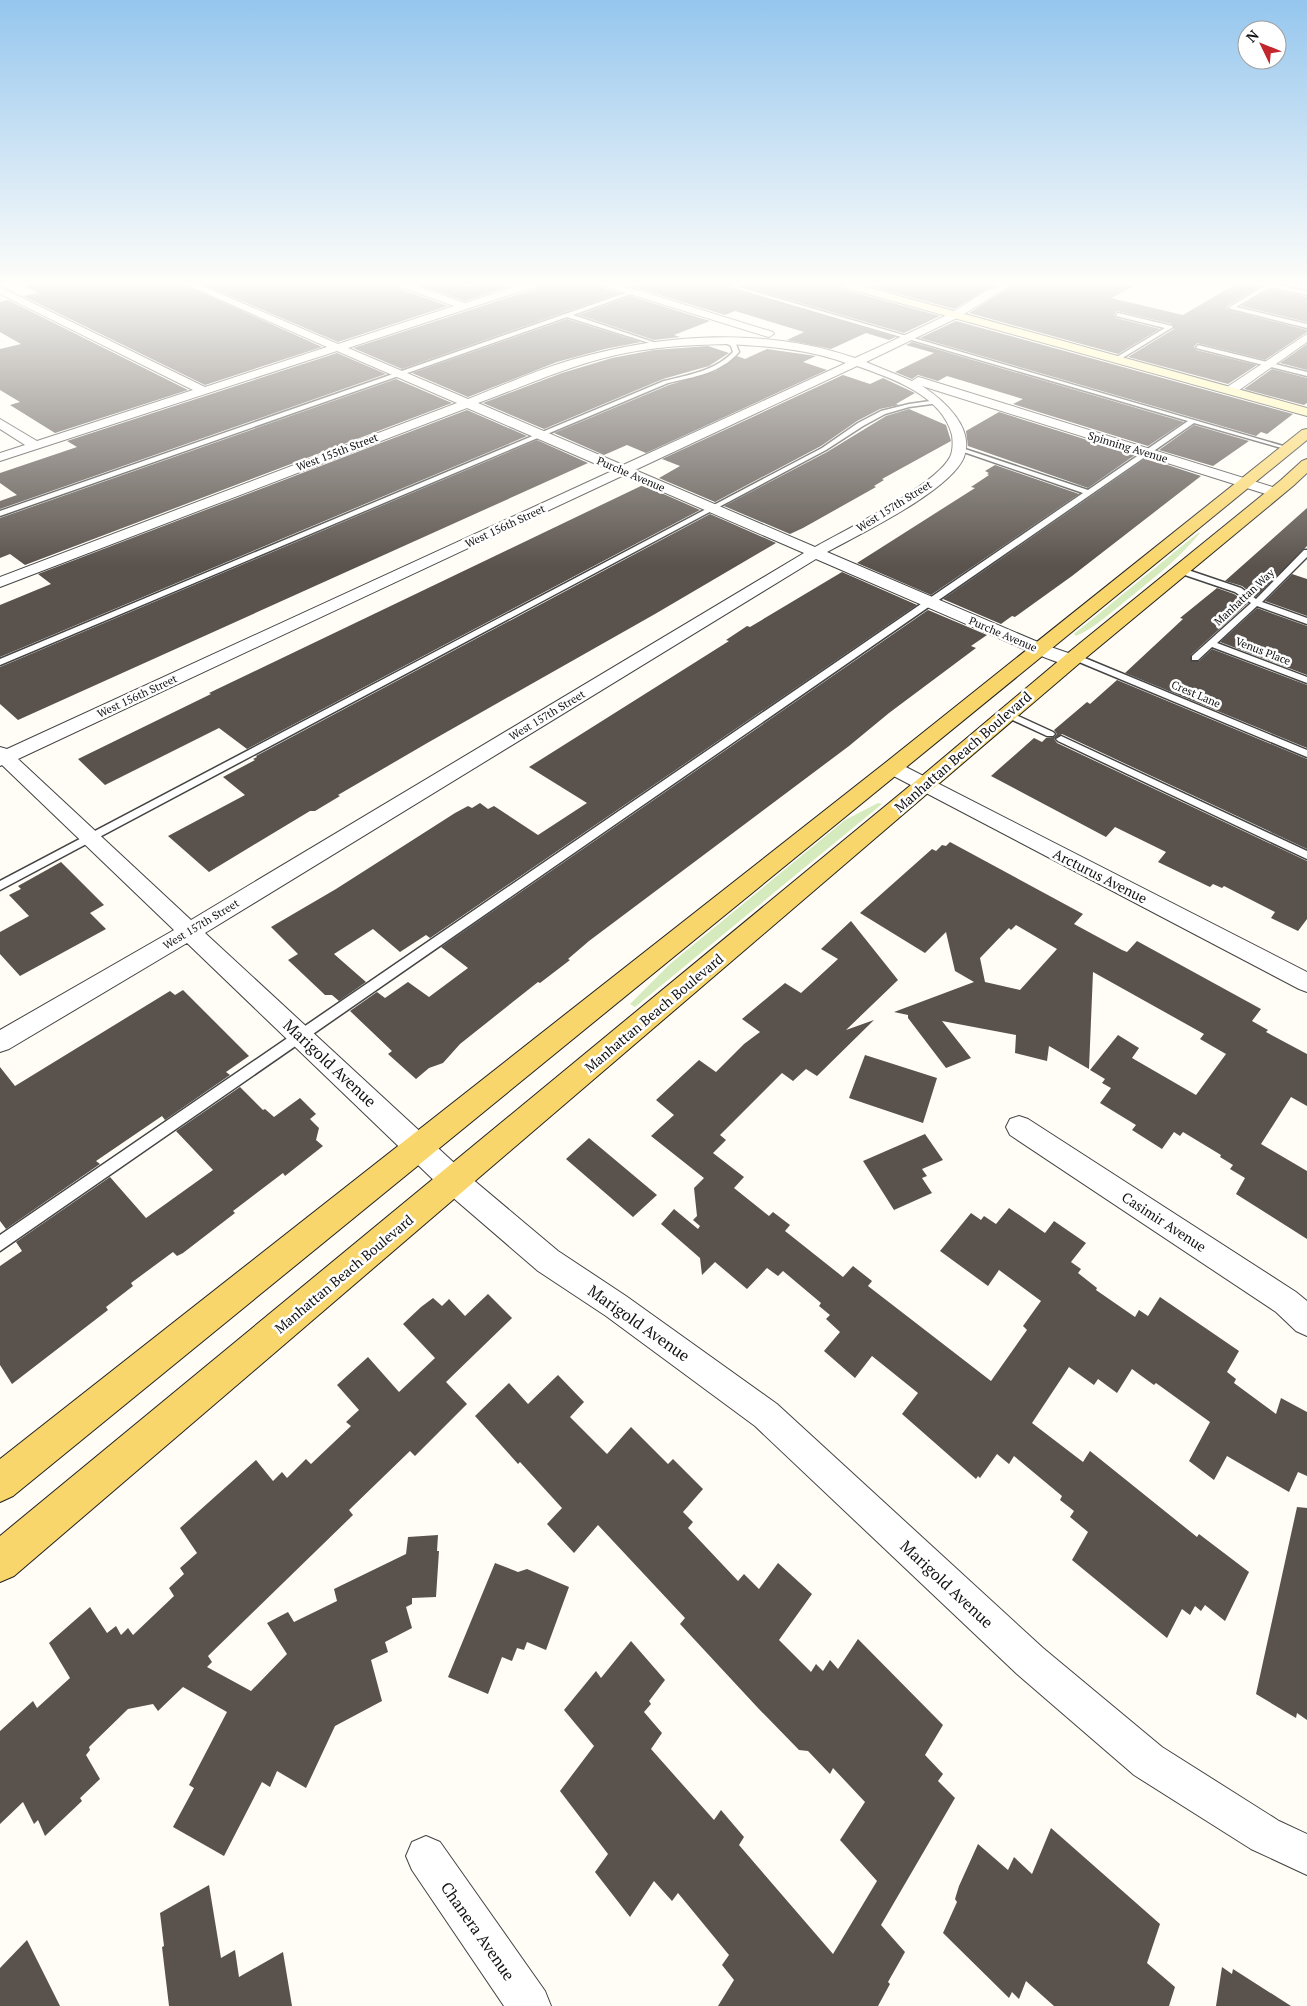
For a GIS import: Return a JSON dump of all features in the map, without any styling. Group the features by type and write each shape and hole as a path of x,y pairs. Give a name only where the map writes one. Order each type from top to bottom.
{"main road":[{"path":"1189,379 1307,412"},
{"name":"Manhattan Beach Boulevard","path":"0,1483 893,768 1307,433"},
{"name":"Manhattan Beach Boulevard","path":"0,1562 925,785 1073,658 1307,464"}],"street":[{"path":"179,379 204,391"},
{"path":"0,457 241,379"},
{"name":"Purche Avenue","path":"410,379 1039,649 1073,658"},
{"name":"West 155th Street","path":"0,582 533,379"},
{"name":"West 156th Street","path":"2,756 821,379"},
{"path":"899,379 922,390 937,402 950,417 959,437 960,449"},
{"name":"Spinning Avenue","path":"910,379 1274,492"},
{"path":"1231,390 1248,379"},
{"path":"950,417 962,408 976,404 997,406"},
{"path":"0,423 35,445"},
{"name":"West 157th Street","path":"0,1042 190,930 930,484 946,472 960,449"},
{"name":"Marigold Avenue","path":"2,756 190,930 454,1181 548,1261 616,1306 766,1415 1030,1661 1148,1761 1265,1835 1307,1855"},
{"name":"Arcturus Avenue","path":"893,768 1307,983"},
{"name":"Casimir Avenue","path":"1018,1127 1286,1302 1307,1321"},
{"name":"Chanera Avenue","path":"426,1856 530,2006"}],"lane":[{"path":"0,514 386,379"},
{"path":"0,662 666,382 680,379"},
{"path":"1047,379 1287,448"},
{"path":"0,886 824,449 846,436 868,419 888,410 914,404 937,402"},
{"path":"0,1244 1193,421"},
{"path":"960,449 1090,493"},
{"name":"Manhattan Way","path":"1195,658 1256,603 1307,552"},
{"path":"1179,570 1238,590 1256,603 1307,621"},
{"name":"Venus Place","path":"1211,644 1307,680"},
{"name":"Crest Lane","path":"1073,658 1307,754"},
{"path":"1007,714 1050,734"},
{"path":"1061,739 1307,855"}],"green space":[{"path":"1200,533 1182,552 1143,587 1095,625 1076,636 1074,634"},
{"path":"878,803 882,804 635,1007 630,1004 670,964 845,820"}],"building":[{"path":"0,379 165,379 188,390 55,433 10,405 20,402 0,390"},
{"path":"192,379 225,379 205,385"},
{"path":"258,379 373,379 0,509 0,501 17,495 0,483 0,473 77,447 67,441"},
{"path":"396,379 452,403 25,565 10,554 0,558 0,518"},
{"path":"425,379 515,379 468,397"},
{"path":"547,379 664,379 544,429 483,403"},
{"path":"690,379 808,379 646,453 627,445 604,455 554,433 669,385"},
{"path":"835,379 854,379 870,384 884,379 915,393 896,404 899,405 880,409 857,421 821,446 715,502 659,478 680,466 662,459"},
{"path":"956,379 1036,379 1184,422 1148,446 1013,404 1023,399"},
{"path":"1059,379 1165,379 1293,414 1267,434 1261,432 1256,436"},
{"path":"1208,379 1236,379 1228,384"},
{"path":"1259,379 1307,379 1307,403 1304,405 1244,389"},
{"path":"909,409 946,425 951,441 882,479 884,480 874,486 876,487 803,528 790,534 724,506 827,452 886,416"},
{"path":"467,410 527,436 0,657 0,605 51,584 38,574"},
{"path":"999,412 1135,455 1088,488 968,446 966,431"},
{"path":"1194,425 1249,441 1213,466 1159,450"},
{"path":"537,440 588,463 18,720 0,704 0,667"},
{"path":"1146,458 1201,476 1072,576 1015,617 1012,616 1001,624 943,599"},
{"path":"995,465 1079,494 931,595 857,563 975,488 971,487 989,475 985,471"},
{"path":"643,485 700,510 247,749 219,728 105,785 78,759 211,694 209,693"},
{"path":"1307,508 1307,546 1256,597 1242,586 1225,581"},
{"path":"710,514 776,543 429,742 338,795 340,796 315,811 310,811 209,872 168,836 245,795 223,777 255,760 253,759 256,756"},
{"path":"842,572 917,605 430,938 426,935 400,952 373,929 334,954 366,982 339,1001 332,995 325,995 288,960 298,954 271,927 336,889 468,806 472,808 480,803 488,809 494,806 538,835 587,803 529,767 729,641 726,640 747,626 750,627"},
{"path":"1292,574 1307,579 1307,616 1265,601"},
{"path":"1217,588 1234,594 1248,603 1191,655 1191,661 1199,661 1212,649 1307,685 1307,748 1125,673 1183,619 1180,618"},
{"path":"1257,608 1307,626 1307,675 1220,642"},
{"path":"928,610 987,635 971,646 976,648 889,713 849,746 589,941 568,959 570,960 540,983 538,982 460,1044 443,1063 429,1068 416,1079 388,1054 392,1051 350,1011 377,992 385,998 408,982 429,997 468,968 441,947"},
{"path":"1117,680 1307,759 1307,849 1062,734 1054,739 1057,743 1307,861 1307,919 1298,931 1271,918 1275,912 1224,886 1222,888 1213,884 1210,887 1158,862 1166,852 1115,827 1106,837 991,776 1034,738 1042,742 1046,738 1054,737 1057,734 1054,730 1087,702 1090,704"},
{"path":"950,842 1083,914 1074,924 1122,950 1127,952 1137,941 1261,1009 1252,1021 1268,1030 1266,1032 1307,1054 1307,1106 1291,1097 1261,1144 1307,1171 1307,1239 1236,1194 1245,1178 1230,1169 1233,1165 1220,1157 1221,1155 1183,1132 1180,1136 1174,1132 1162,1149 1132,1130 1136,1125 1100,1103 1111,1088 1102,1083 1105,1079 1090,1070 1118,1035 1139,1048 1132,1058 1196,1095 1226,1054 1200,1039 1204,1034 1093,972 1089,1069 1049,1046 1047,1061 1015,1053 1016,1035 942,1021 971,1058 946,1068 908,1018 908,1015 894,1012 974,982 955,971 946,932 925,953 860,913 932,849 936,851 942,845 946,846","holes":["1016,925 1057,949 1020,990 985,982 980,958 1009,928 1011,930"]},
{"path":"61,862 104,905 90,913 106,929 20,976 0,954 0,932 29,916 9,895 21,889 18,886"},
{"path":"851,921 898,980 846,1030 874,1020 817,1076 806,1069 793,1081 782,1073 720,1135 726,1140 713,1153 744,1177 734,1188 769,1216 773,1212 790,1225 785,1231 843,1277 853,1266 872,1281 868,1286 991,1381 1027,1330 1023,1326 1041,1301 999,1270 988,1286 940,1251 971,1213 981,1220 984,1216 996,1224 1009,1208 1045,1233 1054,1221 1086,1243 1071,1262 1081,1269 1078,1273 1097,1288 1096,1290 1135,1317 1139,1310 1148,1316 1160,1297 1239,1351 1227,1372 1236,1379 1234,1383 1276,1414 1281,1398 1307,1412 1307,1476 1298,1472 1289,1492 1227,1456 1214,1480 1189,1461 1210,1422 1156,1383 1154,1385 1132,1369 1117,1393 1098,1379 1094,1385 1069,1367 1032,1423 1083,1462 1090,1451 1197,1537 1199,1534 1249,1572 1225,1621 1205,1605 1201,1611 1195,1606 1190,1615 1182,1609 1167,1638 1072,1560 1088,1532 1070,1517 1074,1511 1060,1500 1062,1496 1014,1456 1009,1464 997,1454 980,1478 978,1476 976,1479 902,1414 918,1393 872,1356 855,1378 824,1351 840,1332 826,1319 830,1315 819,1306 821,1303 783,1271 778,1276 767,1268 747,1289 715,1262 702,1275 700,1258 661,1224 674,1209 698,1229 700,1226 693,1220 697,1216 694,1188 704,1178 651,1136 674,1115 656,1100 699,1060 716,1072 744,1044 760,1032 742,1019 785,983 801,993 838,959 821,949"},
{"path":"183,990 249,1056 226,1072 230,1075 165,1120 162,1116 96,1161 100,1164 6,1229 0,1221 0,1067 15,1086 170,991 175,995"},
{"path":"865,1055 937,1078 923,1123 849,1098"},
{"path":"240,1087 263,1110 265,1109 274,1117 300,1098 316,1114 310,1119 319,1128 316,1140 323,1146 285,1176 283,1173 233,1211 235,1213 183,1253 177,1256 173,1252 131,1283 133,1286 106,1307 108,1310 12,1384 0,1365 0,1266 22,1251 16,1242 110,1177 146,1218 213,1170 176,1131"},
{"path":"925,1134 943,1160 922,1169 927,1176 922,1178 932,1193 894,1210 863,1161"},
{"path":"589,1138 657,1195 633,1217 566,1159"},
{"path":"488,1294 512,1318 446,1382 467,1404 415,1456 410,1451 349,1510 353,1515 208,1656 212,1662 207,1667 251,1691 287,1654 267,1623 288,1612 294,1622 337,1601 334,1589 406,1554 408,1537 438,1535 437,1551 439,1551 436,1597 412,1598 412,1604 406,1607 412,1628 385,1642 388,1652 371,1660 382,1701 335,1726 306,1788 277,1771 270,1787 262,1782 224,1856 173,1827 194,1788 189,1785 227,1712 183,1687 158,1711 153,1704 128,1709 89,1747 90,1750 86,1755 100,1779 80,1798 82,1801 45,1836 38,1820 34,1824 23,1802 0,1824 0,1731 33,1701 37,1708 70,1678 49,1643 90,1607 107,1633 116,1626 121,1635 128,1628 133,1635 174,1596 169,1588 184,1574 180,1568 197,1553 180,1528 256,1460 273,1481 282,1472 287,1478 306,1459 311,1464 351,1426 346,1422 359,1410 337,1385 368,1357 399,1392 435,1358 403,1324 421,1307 433,1298 442,1306 449,1299 465,1316"},
{"path":"558,1375 584,1402 570,1417 607,1454 631,1427 668,1464 673,1459 703,1489 683,1512 693,1522 688,1528 738,1581 744,1574 759,1589 778,1563 812,1594 779,1640 811,1672 816,1664 823,1671 830,1660 838,1669 858,1639 943,1725 925,1755 943,1774 938,1781 955,1798 881,1925 905,1952 888,1982 890,1984 878,2006 718,2006 734,1980 722,1965 729,1955 678,1893 672,1901 654,1881 630,1917 595,1872 608,1854 560,1791 594,1746 564,1710 596,1671 601,1678 631,1641 665,1680 649,1701 651,1704 644,1712 662,1733 651,1749 714,1820 721,1810 744,1837 739,1845 833,1954 877,1881 840,1840 865,1802 833,1768 830,1774 808,1751 799,1750 758,1708 680,1624 685,1618 598,1525 574,1553 547,1524 562,1508 520,1462 518,1464 475,1416 509,1383 528,1404"},
{"path":"1297,1507 1307,1508 1307,1720 1297,1713 1296,1718 1256,1694"},
{"path":"495,1563 518,1572 527,1569 569,1587 546,1650 527,1642 524,1650 517,1648 512,1661 502,1657 488,1694 448,1677"},
{"path":"1051,1828 1160,1924 1147,1963 1175,1987 1169,2006 1054,2006 1026,1981 1019,1999 1012,1992 1009,1998 943,1933 957,1902 955,1899 959,1886 978,1844 1008,1870 1014,1857 1032,1874"},
{"path":"209,1885 221,1958 235,1950 239,1977 283,1952 292,2006 169,2006 160,1913"},
{"path":"27,1940 60,2006 0,2006 0,1968"},
{"path":"1222,1967 1232,1974 1233,1969 1291,2006 1216,2006"}]}
